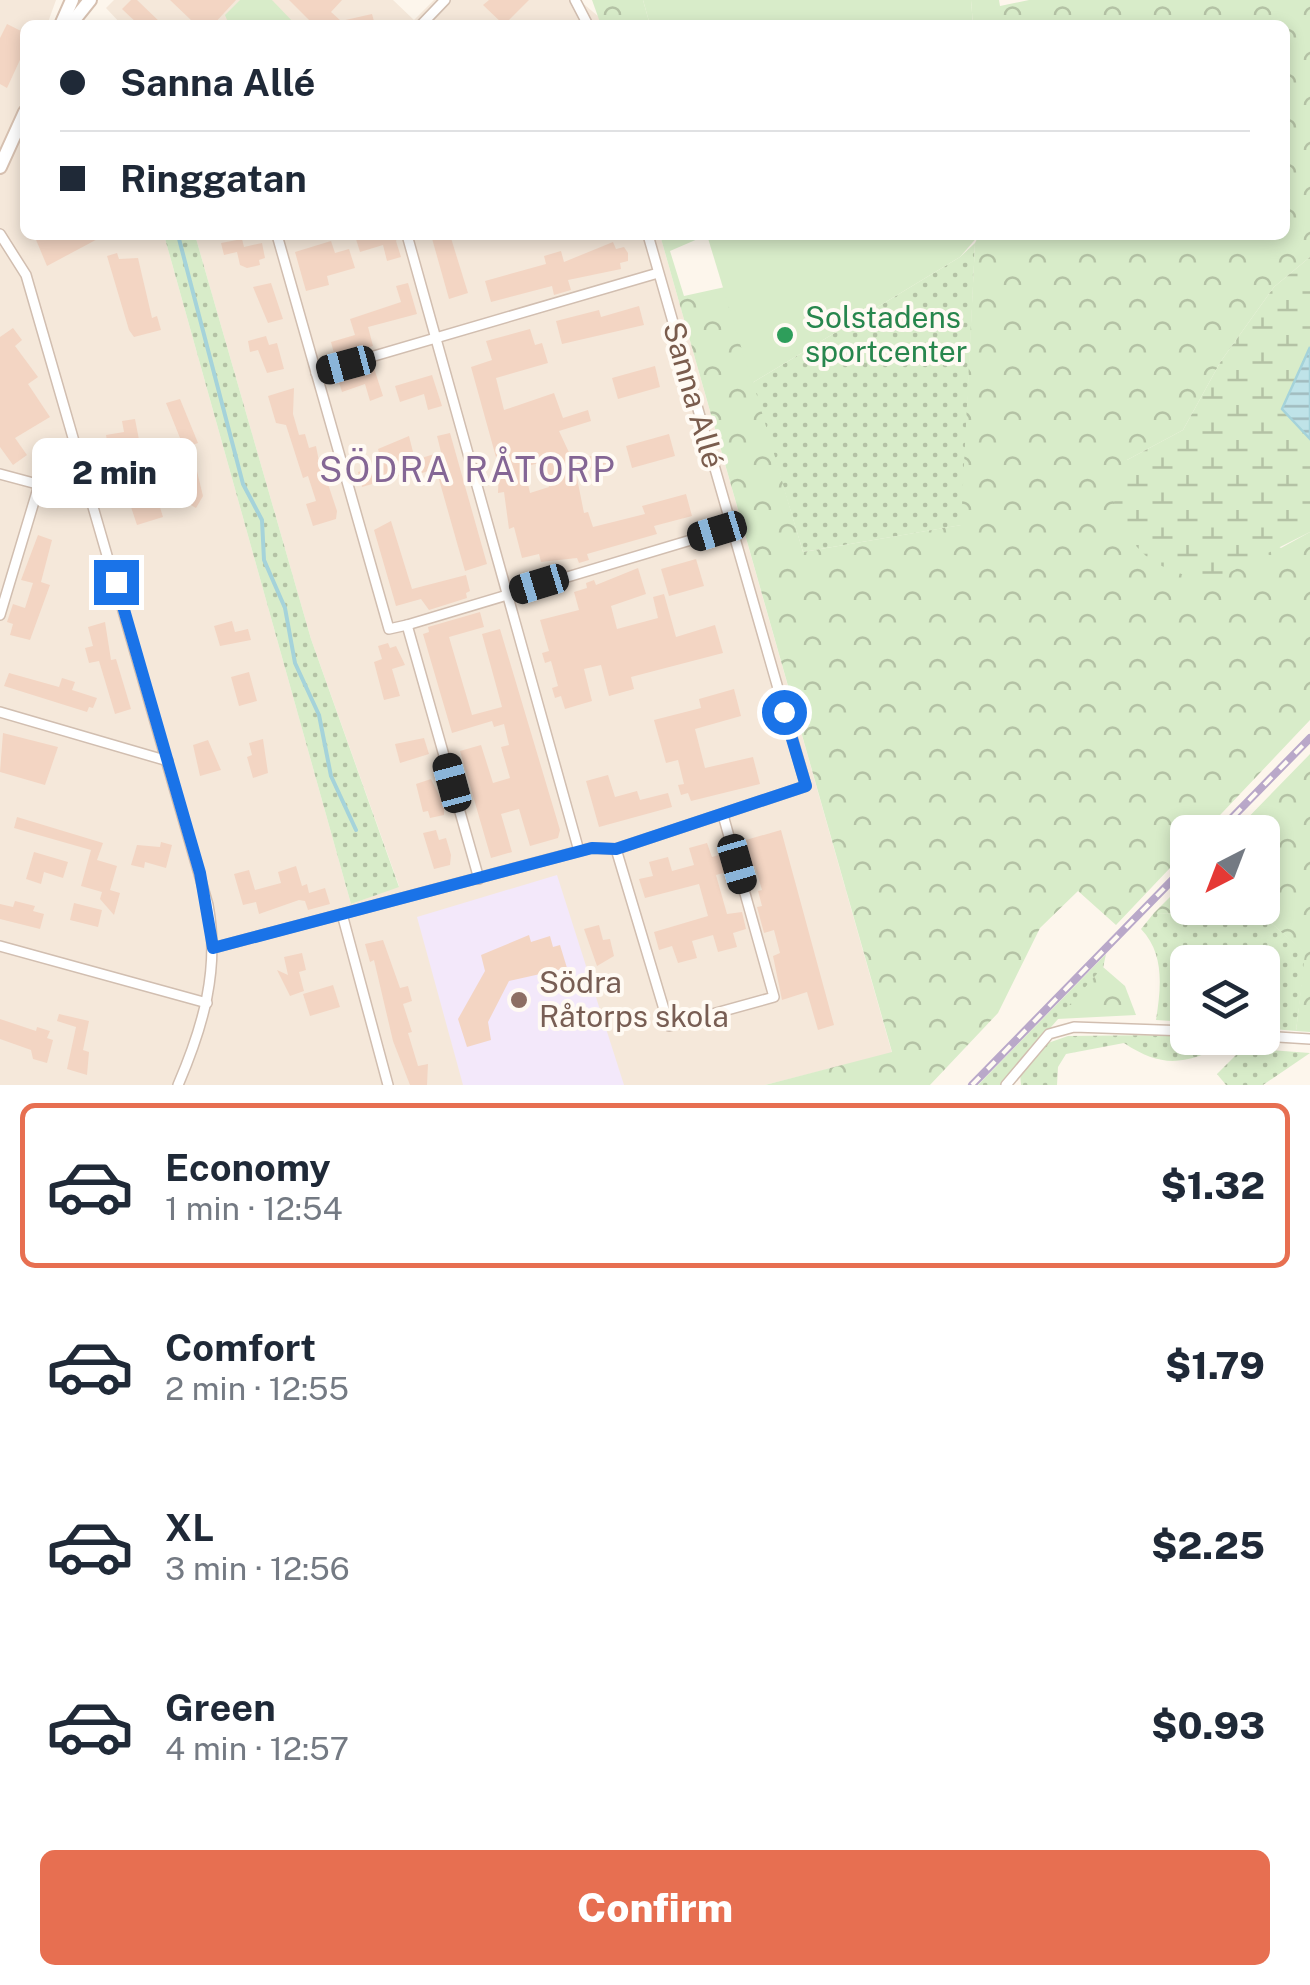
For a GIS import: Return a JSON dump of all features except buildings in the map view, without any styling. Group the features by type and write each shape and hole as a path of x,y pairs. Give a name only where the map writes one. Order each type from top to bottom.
{"street":[{"path":"74,20 90,0"},
{"path":"426,20 445,0"},
{"path":"0,167 20,123"},
{"path":"0,234 26,275 200,873 213,948 207,1004 178,1085"},
{"path":"277,240 389,628 731,528"},
{"path":"408,240 504,596 579,851"},
{"name":"Sanna Allé","path":"649,240 806,786 723,815"},
{"path":"316,373 658,273"},
{"path":"0,474 67,492 88,488"},
{"path":"0,616 39,485"},
{"path":"407,625 479,879"},
{"path":"0,712 168,761"},
{"path":"213,948 579,851 616,849 723,815 774,997 668,1026 616,849"},
{"path":"342,914 388,1085"},
{"path":"0,946 207,1004"},
{"path":"1006,1085 1050,1034 1074,1027 1170,1030"},
{"path":"1280,1037 1310,1039"}],"shaded area":[{"path":"0,0 56,0 49,20 20,20 20,240 165,240 351,904 399,886 311,639 196,240 661,240 892,1053 765,1085 0,1085"},
{"path":"114,0 393,0 414,20 117,20 106,8"},
{"path":"434,0 579,0 600,20 414,20"},
{"name":"Södra Råtorps skola","path":"557,875 624,1085 463,1085 417,917"}],"green space":[{"path":"240,0 272,0 291,20 227,20 225,15"},
{"path":"592,0 643,0 649,20 599,20"},
{"path":"643,0 971,0 973,20 649,20"},
{"path":"971,0 999,0 1000,6 1029,0 1310,0 1310,257 1274,287 1221,361 1183,430 1127,460 1281,548 1310,532 1310,720 1220,815 1170,815 1170,868 1116,925 1078,891 1040,928 998,1013 930,1085 765,1085 892,1052 661,240 695,240 670,251 684,296 725,287 803,552 961,525 976,240 1290,240 1290,20 973,20"},
{"path":"165,240 196,240 311,639 399,887 351,904"},
{"name":"Solstadens sportcenter","path":"709,240 975,240 960,257 752,383"},
{"path":"975,243 962,525 803,552 752,383 960,257"},
{"path":"1310,257 1310,347 1282,409 1310,439 1310,532 1206,584 1152,562 1109,519 1127,460 1183,430 1221,361 1274,287"},
{"path":"1310,754 1310,1032 1296,1031 1305,953 1273,925 1280,925 1280,815 1251,815"},
{"path":"1170,897 1170,913 1154,913"},
{"path":"1154,913 1170,913 1170,925 1274,925 1306,953 1296,1031 1280,1030 1280,945 1170,945 1170,1021 1156,1020 1158,960 1141,929"},
{"path":"1106,954 1103,968 1000,1085 978,1085"},
{"path":"1103,967 1125,986 1136,1015 1057,1019"},
{"path":"1164,1035 1170,1036 1170,1055 1200,1055 1186,1060 1163,1060 1124,1043 1066,1054 1058,1067 1057,1085 1021,1085 1020,1074 1048,1043 1068,1036"},
{"path":"1280,1051 1310,1053 1263,1085 1226,1085 1217,1074 1236,1055 1280,1055"}],"water":[{"path":"1310,347 1310,439 1282,409"}],"waterway":[{"path":"179,240 243,484 262,520 264,560 285,608 295,663 319,715 331,776 356,830"}],"railway":[{"path":"1235,815 1310,738"},
{"path":"972,1085 1170,882"}],"place":[{"name":"Solstadens sportcenter","path":"785,335"},
{"name":"Södra Råtorps skola","path":"519,1000"}],"district":[{"name":"SÖDRA RÅTORP","path":"468,470"}],"route":[{"path":"116,582 200,873 213,948 592,848 616,849 806,786 784,712"}]}
